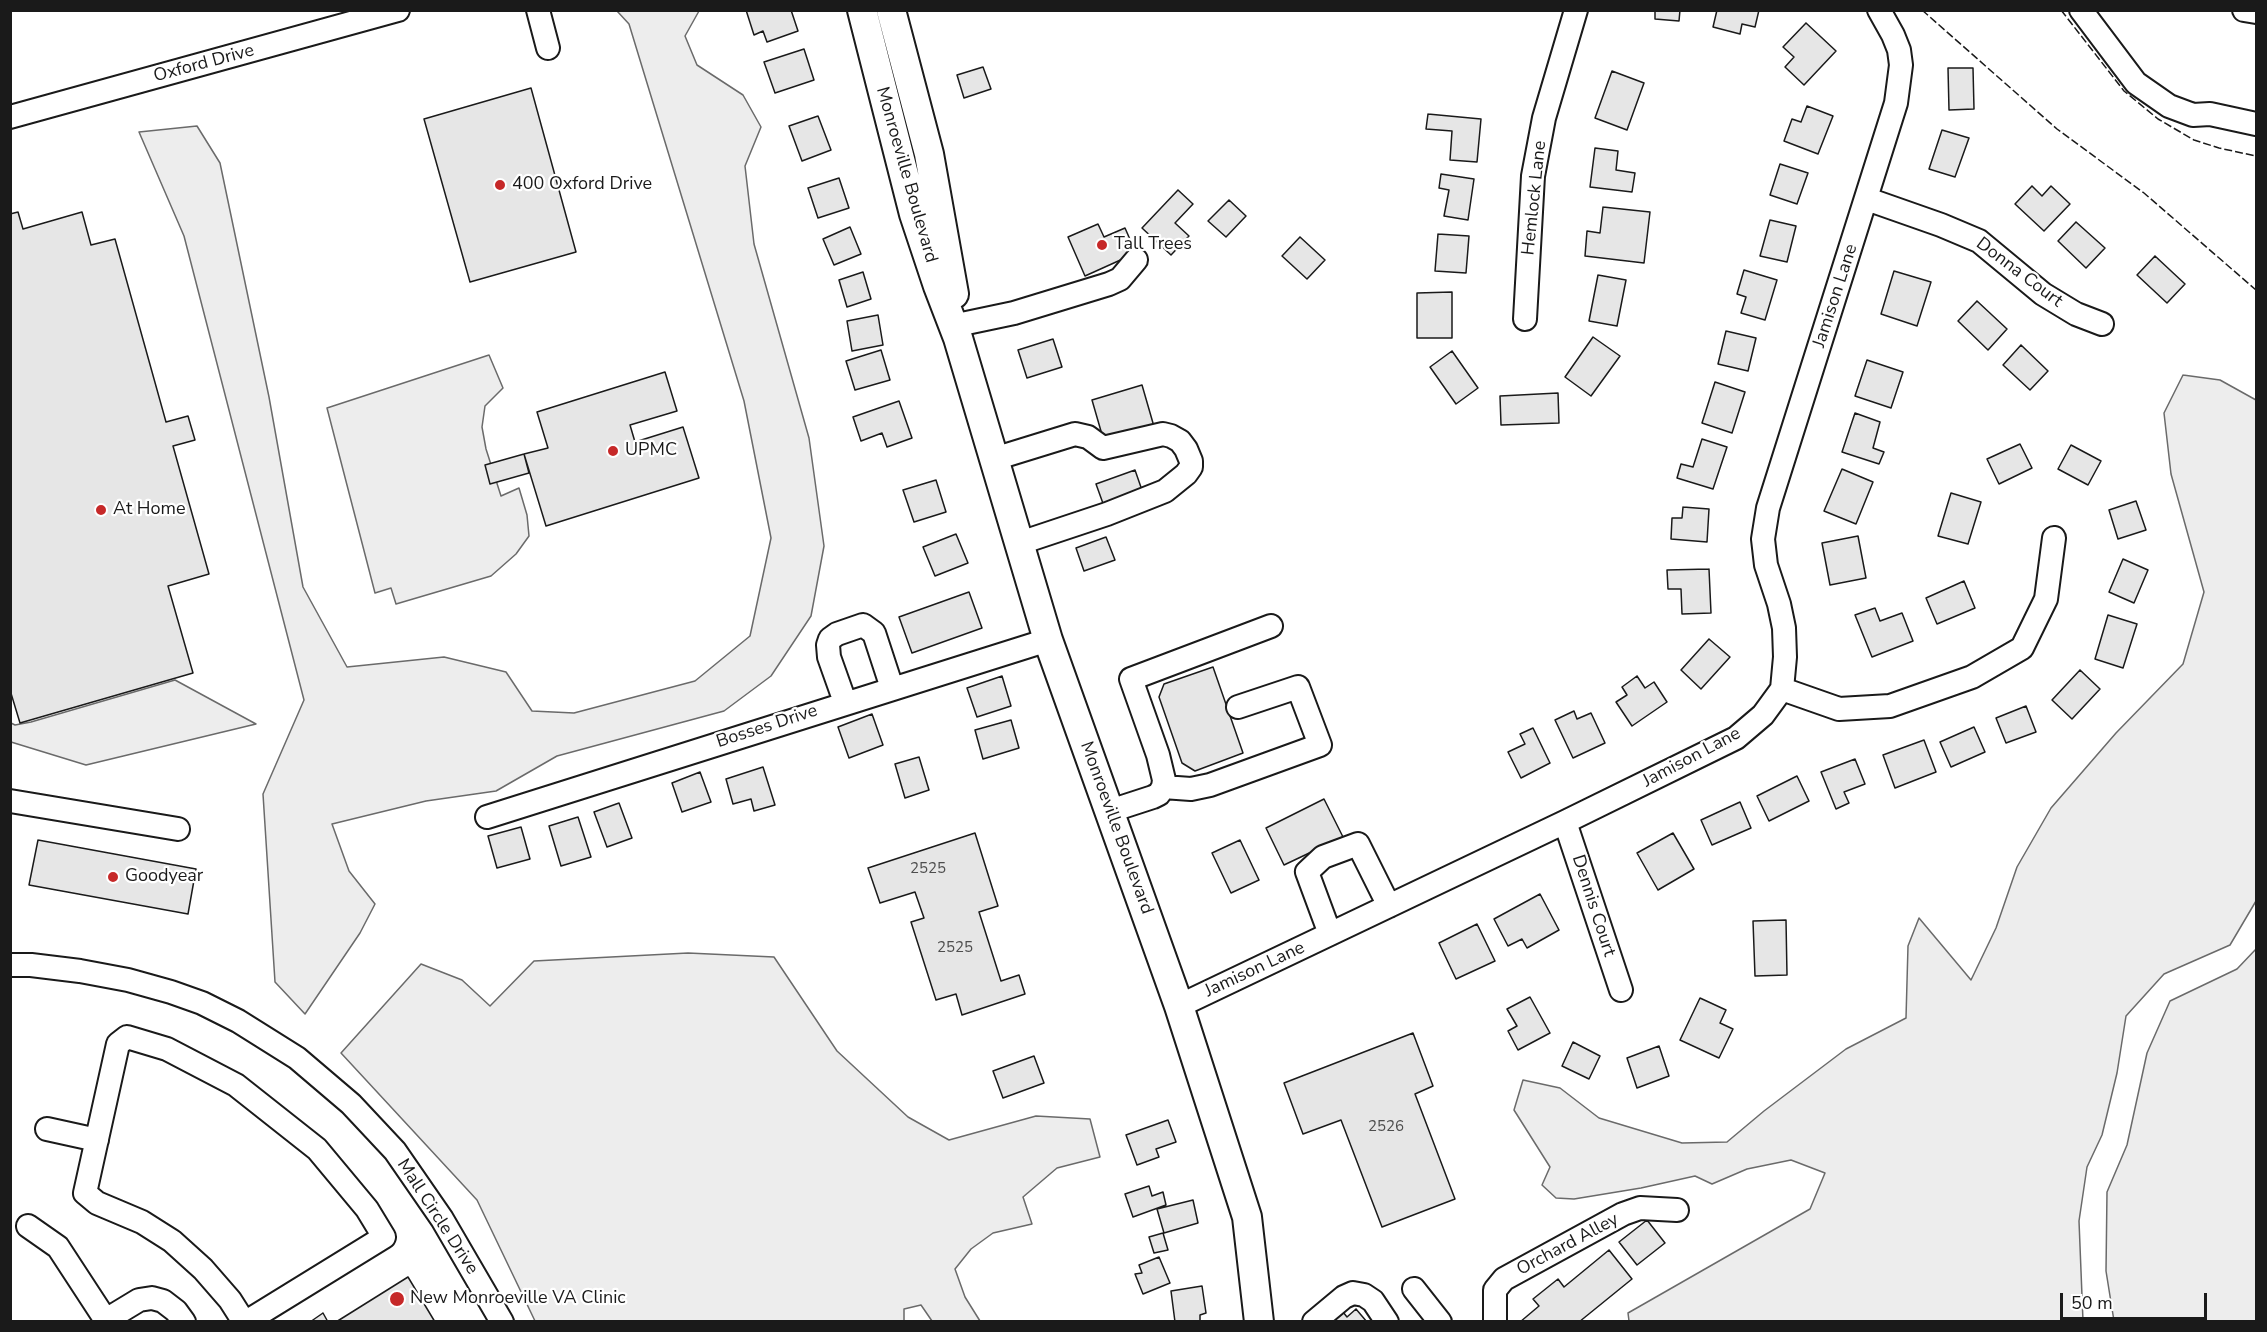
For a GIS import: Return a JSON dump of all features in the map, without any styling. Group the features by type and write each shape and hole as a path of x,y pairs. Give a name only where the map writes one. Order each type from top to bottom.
{"main road":[{"name":"Monroeville Boulevard","path":"862,10 914,214 938,286 958,331 1048,640 1179,1006 1247,1217 1259,1322"},
{"name":"Monroeville Boulevard","path":"891,10 929,154 952,276 958,331"}],"street":[{"name":"Oxford Drive","path":"10,117 398,10"},
{"path":"538,10 548,48"},
{"name":"Hemlock Lane","path":"1525,319 1533,176 1544,118 1576,10"},
{"name":"Jamison Lane","path":"1179,1006 1736,738 1763,715 1782,689 1785,657 1784,628 1766,565 1763,539 1768,508 1867,199 1900,83 1899,50 1879,10"},
{"path":"2081,10 2136,83 2169,106 2193,115 2210,114 2256,124"},
{"path":"2244,10 2256,12"},
{"name":"Donna Court","path":"1867,199 1979,241 2043,294 2076,314 2102,324"},
{"path":"958,331 1109,284 1120,279 1136,260"},
{"path":"994,459 1075,434 1082,435 1100,447 1163,434 1171,436 1186,449 1191,461 1191,466 1176,484 1165,491 1107,514 1020,543"},
{"path":"1782,689 1839,709 1849,709 1890,706 1972,677 2022,648 2046,599 2054,538"},
{"path":"846,702 829,657 828,645 837,634 863,625 874,633 892,688"},
{"path":"1110,811 1153,797 1159,794 1163,787 1164,780 1158,755 1131,679 1271,626"},
{"name":"Bosses Drive","path":"487,817 1048,640"},
{"path":"1163,787 1191,789 1210,785 1320,745 1298,687 1238,706"},
{"path":"10,801 178,829"},
{"name":"Dennis Court","path":"1565,822 1621,990"},
{"path":"1330,934 1307,872 1323,857 1358,844 1389,906"},
{"name":"Mall Circle Drive","path":"10,965 80,971 128,980 171,992 202,1003 238,1021 297,1058 351,1104 394,1151 442,1219 502,1322"},
{"path":"127,1037 167,1049 236,1084 317,1149 367,1209 384,1237 245,1322 231,1300 203,1269 172,1241 142,1222 97,1203 85,1192 117,1044 127,1037"},
{"path":"47,1129 97,1140"},
{"name":"Orchard Alley","path":"1496,1322 1496,1290 1504,1279 1623,1214 1640,1208 1677,1210"},
{"path":"28,1226 58,1247 106,1321 139,1300 152,1298 163,1300 176,1311 184,1322"},
{"path":"1414,1289 1440,1322"},
{"path":"1314,1322 1353,1293 1364,1295 1373,1301 1387,1322"}],"shaded area":[{"path":"617,11 699,11 685,36 697,65 743,95 761,127 745,166 754,244 809,438 824,546 811,616 771,676 724,711 557,756 496,791 426,801 332,824 349,871 375,904 360,933 305,1014 275,982 263,794 304,700 184,236 139,132 197,126 220,163 269,397 303,587 347,667 444,657 506,672 532,711 574,713 695,681 750,636 771,538 744,401 629,24"},
{"path":"489,355 503,388 485,406 482,427 486,449 501,496 519,488 527,515 529,536 516,554 491,576 396,604 391,588 375,593 327,408"},
{"path":"2183,375 2220,380 2256,400 2256,901 2230,945 2164,974 2126,1016 2117,1073 2102,1135 2087,1167 2079,1221 2083,1321 1629,1321 1628,1313 1810,1209 1825,1173 1791,1160 1747,1169 1712,1184 1695,1176 1574,1199 1556,1198 1542,1185 1550,1167 1514,1110 1523,1080 1560,1088 1599,1118 1682,1143 1727,1142 1846,1049 1906,1018 1908,946 1919,918 1971,980 1996,928 2017,867 2051,808 2116,733 2183,664 2204,592 2171,474 2164,413"},
{"path":"175,680 256,724 86,765 11,742 11,723 15,725 31,722"},
{"path":"2256,949 2256,1321 2114,1321 2106,1271 2107,1192 2127,1145 2147,1053 2170,1001 2237,969"},
{"path":"688,953 774,957 837,1051 908,1117 949,1140 1036,1116 1090,1119 1100,1157 1057,1168 1023,1197 1032,1224 993,1233 971,1249 955,1269 965,1297 980,1321 932,1321 921,1305 904,1309 904,1322 535,1321 477,1200 341,1053 421,964 462,980 490,1006 534,961"}],"building":[{"path":"746,10 791,10 798,31 767,42 763,31 754,35"},
{"path":"1655,10 1680,10 1679,21 1655,19"},
{"path":"1717,10 1759,10 1755,27 1742,24 1740,34 1713,27"},
{"path":"1806,23 1836,51 1804,85 1785,67 1794,57 1783,47"},
{"path":"804,49 814,80 775,93 764,62"},
{"path":"983,67 991,89 964,98 957,75"},
{"path":"1948,68 1973,68 1974,109 1949,110"},
{"path":"1612,71 1644,83 1627,130 1595,118"},
{"name":"400 Oxford Drive","path":"531,88 576,252 470,282 424,119"},
{"path":"1807,106 1833,116 1818,154 1784,141 1792,119 1801,122"},
{"path":"1428,114 1481,119 1477,162 1450,160 1452,131 1426,129"},
{"path":"818,116 831,150 802,161 789,126"},
{"path":"1942,130 1969,138 1955,177 1929,169"},
{"path":"1595,148 1618,151 1616,170 1635,173 1632,192 1590,187"},
{"path":"1780,164 1808,173 1797,204 1770,195"},
{"path":"1441,174 1474,179 1468,220 1444,216 1449,190 1439,188"},
{"path":"839,178 849,208 818,218 808,188"},
{"path":"2032,186 2042,196 2051,186 2070,204 2044,231 2015,204"},
{"path":"1178,190 1193,204 1175,223 1189,236 1171,255 1142,228"},
{"path":"1229,200 1246,216 1226,237 1208,221"},
{"path":"1603,207 1650,212 1644,263 1585,256 1587,231 1600,233"},
{"name":"At Home","path":"18,212 23,229 82,212 91,245 115,239 166,422 188,416 195,440 173,446 209,574 168,586 193,673 20,723 10,690 10,214"},
{"path":"1770,220 1796,226 1787,262 1760,256"},
{"path":"2076,222 2105,248 2086,268 2058,241"},
{"name":"Tall Trees","path":"1098,224 1104,237 1125,228 1136,253 1085,276 1068,237"},
{"path":"850,227 861,254 834,265 823,239"},
{"path":"1438,234 1469,236 1466,273 1435,271"},
{"path":"1300,237 1325,260 1307,279 1282,256"},
{"path":"2155,256 2185,284 2167,303 2137,275"},
{"path":"1744,270 1777,280 1765,320 1741,313 1746,297 1737,294"},
{"path":"1894,271 1931,282 1917,326 1881,314"},
{"path":"863,272 871,299 847,307 839,280"},
{"path":"1598,275 1626,280 1617,326 1589,321"},
{"path":"1452,292 1452,338 1417,338 1417,293"},
{"path":"1977,301 2007,329 1988,350 1958,321"},
{"path":"878,315 883,345 852,351 847,321"},
{"path":"1726,331 1756,338 1748,371 1718,364"},
{"path":"1593,337 1620,356 1591,396 1565,377"},
{"path":"1053,339 1062,367 1027,378 1018,350"},
{"path":"2021,345 2048,371 2030,390 2003,365"},
{"path":"881,350 890,380 855,390 846,361"},
{"path":"1452,351 1478,388 1456,404 1430,367"},
{"path":"1867,360 1903,372 1891,408 1855,396"},
{"name":"UPMC","path":"665,372 677,411 630,425 635,442 683,427 699,478 546,526 524,454 548,448 537,412"},
{"path":"1715,382 1745,392 1732,433 1702,423"},
{"path":"1142,385 1155,430 1105,445 1092,400"},
{"path":"1558,393 1559,423 1501,425 1500,396"},
{"path":"899,401 912,438 887,447 882,433 861,441 853,417"},
{"path":"1855,413 1880,422 1873,448 1884,452 1879,464 1842,452"},
{"path":"1702,439 1727,447 1713,489 1677,478 1681,464 1693,467"},
{"path":"2020,444 2032,468 1999,484 1987,459"},
{"path":"2071,445 2101,461 2088,485 2058,469"},
{"path":"524,454 529,473 490,484 485,465"},
{"path":"1842,469 1873,482 1856,524 1824,511"},
{"path":"1135,470 1144,496 1105,509 1096,484"},
{"path":"936,480 946,512 914,522 903,490"},
{"path":"1951,493 1981,502 1968,544 1938,536"},
{"path":"2136,501 2146,530 2118,539 2109,510"},
{"path":"1683,507 1709,509 1707,542 1671,539 1672,518 1682,518"},
{"path":"956,534 968,563 935,576 923,547"},
{"path":"1858,536 1866,578 1830,585 1822,543"},
{"path":"1106,537 1115,560 1084,571 1076,548"},
{"path":"2123,559 2148,570 2134,603 2109,592"},
{"path":"1709,569 1711,613 1682,614 1681,589 1668,589 1667,570"},
{"path":"1964,581 1975,608 1937,624 1926,598"},
{"path":"969,592 982,628 912,653 899,617"},
{"path":"1875,608 1880,621 1902,613 1913,641 1872,657 1855,615"},
{"path":"2108,615 2137,624 2123,668 2095,659"},
{"path":"1709,639 1730,657 1701,689 1681,670"},
{"path":"1213,667 1243,753 1195,771 1182,763 1159,697 1164,684"},
{"path":"2080,670 2100,689 2072,719 2052,700"},
{"path":"1002,676 1011,706 977,717 967,688"},
{"path":"1637,676 1645,688 1654,682 1667,702 1632,726 1616,702 1627,695 1622,687"},
{"path":"2026,706 2036,732 2006,743 1996,718"},
{"path":"1574,711 1577,719 1591,713 1605,743 1573,758 1555,720"},
{"path":"872,714 883,745 849,758 838,727"},
{"path":"1011,720 1019,748 983,759 975,730"},
{"path":"1974,727 1985,752 1951,767 1940,742"},
{"path":"1533,728 1550,763 1521,778 1508,752 1525,744 1520,734"},
{"path":"1924,740 1936,772 1895,788 1883,755"},
{"path":"919,757 929,790 905,798 895,764"},
{"path":"1855,759 1865,784 1844,792 1849,803 1836,809 1821,772"},
{"path":"763,767 775,805 754,811 751,799 733,804 726,779"},
{"path":"700,772 711,802 682,812 672,783"},
{"path":"1797,776 1809,801 1769,821 1757,796"},
{"path":"1324,799 1343,837 1284,865 1266,828"},
{"path":"1740,802 1751,828 1712,845 1701,820"},
{"path":"619,803 632,838 607,847 594,812"},
{"path":"578,817 591,857 561,866 549,826"},
{"path":"521,827 530,859 497,868 488,836"},
{"path":"975,833 998,906 979,912 1001,981 1019,975 1025,994 962,1015 956,994 936,1000 911,922 924,918 915,892 880,903 868,868"},
{"path":"1673,833 1694,869 1658,890 1637,853"},
{"name":"Goodyear","path":"38,840 196,869 188,914 29,885"},
{"path":"1240,840 1259,880 1231,893 1212,853"},
{"path":"1540,894 1559,930 1527,948 1522,939 1508,946 1494,919"},
{"path":"1786,920 1787,975 1755,976 1753,921"},
{"path":"1477,924 1495,961 1456,979 1439,943"},
{"path":"1530,997 1550,1033 1518,1050 1508,1031 1517,1026 1507,1009"},
{"path":"1700,998 1726,1010 1720,1023 1733,1029 1719,1058 1680,1040"},
{"path":"1413,1033 1433,1086 1415,1094 1455,1199 1382,1227 1341,1120 1303,1134 1284,1083"},
{"path":"1573,1042 1600,1056 1589,1079 1562,1066"},
{"path":"1659,1046 1669,1076 1637,1088 1627,1058"},
{"path":"1034,1056 1044,1083 1003,1098 993,1071"},
{"path":"1168,1120 1176,1142 1156,1149 1159,1157 1137,1165 1126,1135"},
{"path":"1149,1186 1152,1196 1163,1192 1166,1205 1133,1217 1125,1194"},
{"path":"1193,1200 1198,1223 1164,1233 1157,1209"},
{"path":"1647,1220 1665,1243 1637,1265 1619,1242"},
{"path":"1163,1233 1168,1250 1154,1253 1149,1237"},
{"path":"1609,1250 1632,1279 1579,1322 1520,1322 1539,1306 1533,1299 1558,1279 1564,1287"},
{"path":"1159,1257 1170,1283 1143,1294 1135,1274 1142,1273 1139,1265"},
{"name":"New Monroeville VA Clinic","path":"408,1277 435,1322 336,1322"},
{"path":"1202,1286 1206,1313 1200,1315 1200,1322 1175,1322 1171,1291"},
{"path":"1356,1309 1367,1322 1332,1322 1343,1312 1347,1317"},
{"path":"323,1313 328,1322 310,1322"}],"fence":[{"path":"1922,10 2057,129 2144,193 2256,290"},
{"path":"2061,10 2124,91 2158,119 2194,140 2256,156"}],"place":[{"name":"400 Oxford Drive","path":"500,185"},
{"name":"Tall Trees","path":"1102,245"},
{"name":"UPMC","path":"613,451"},
{"name":"At Home","path":"101,510"},
{"name":"Goodyear","path":"113,877"},
{"name":"New Monroeville VA Clinic","path":"397,1299"}]}
